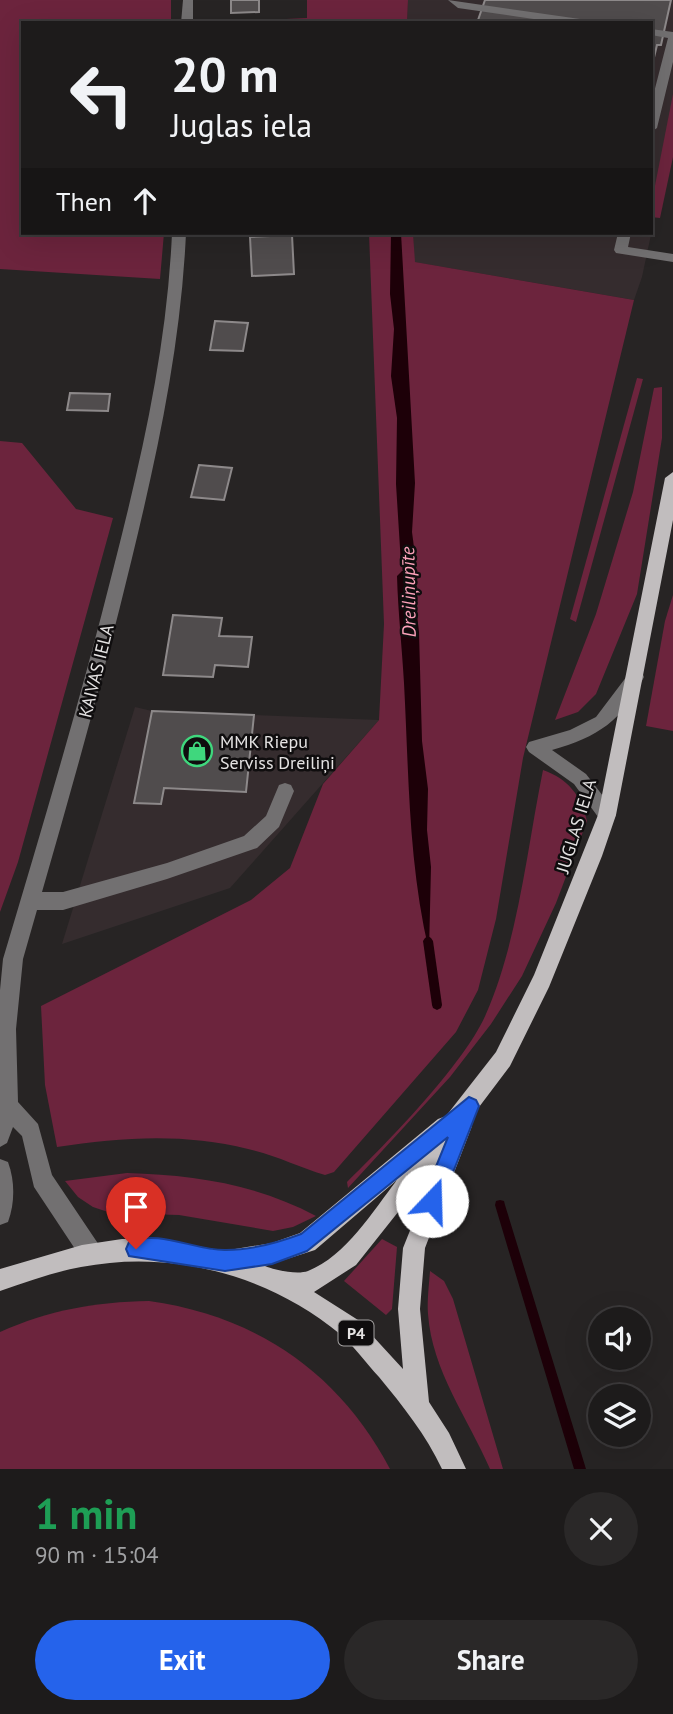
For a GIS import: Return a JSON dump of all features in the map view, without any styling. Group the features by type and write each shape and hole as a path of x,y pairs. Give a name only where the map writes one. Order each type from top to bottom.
{"main road":[{"name":"JUGLAS IELA","path":"279,1281 309,1283 348,1257 469,1106 503,1059 542,980 607,815 668,534 673,478"},
{"name":"JUGLAS IELA","path":"225,1261 272,1254 307,1241 469,1106"},
{"name":"JUGLAS IELA","path":"417,1403 409,1309 414,1248 469,1106"},
{"name":"P4","path":"0,1280 39,1265 91,1253 136,1249 181,1252 225,1261 279,1281 354,1331 417,1403 454,1469"}],"street":[{"path":"187,21 188,0"},
{"path":"453,0 458,5 573,21"},
{"path":"653,32 673,37 653,120"},
{"name":"KAIVAS IELA","path":"0,1136 8,1106 6,1029 13,958 88,704 152,444 176,299 179,235"},
{"path":"625,235 621,250 673,258"},
{"path":"607,815 580,779 536,747 574,736 602,722 636,677"},
{"path":"32,901 63,901 167,872 250,842 273,821 285,792"},
{"path":"8,1106 31,1131 42,1179 91,1253"},
{"path":"0,1170 3,1190 0,1214"}],"shaded area":[{"path":"0,0 171,0 171,21 21,21 21,235 164,235 160,279 0,269"},
{"path":"307,0 408,0 407,21 246,21 307,18"},
{"path":"408,0 673,0 673,131 653,225 653,21 407,21"},
{"path":"673,94 673,157 660,218 653,217 653,196"},
{"path":"369,235 413,235 415,262 634,300 523,758 496,919 478,990 456,1032 334,1172 325,1175 258,1152 200,1141 129,1139 57,1147 45,1085 41,1006 251,900 290,868 323,784 379,720 384,624"},
{"path":"413,235 651,235 634,300 414,262"},
{"path":"637,378 643,379 576,622 570,619"},
{"path":"662,387 662,438 637,594 596,694 578,712 555,720 596,614 633,492 654,388"},
{"path":"0,441 22,443 76,509 113,518 18,862 0,912"},
{"path":"673,595 673,731 646,726 665,621"},
{"path":"135,707 152,711 379,720 230,888 62,944"},
{"path":"543,770 560,778 572,789 581,803 587,821 556,903 522,976 491,1024 450,1077 348,1188 347,1182 403,1125 443,1078 476,1034 486,1014 514,926"},
{"path":"127,1173 224,1183 271,1196 316,1216 293,1227 273,1231 179,1215 111,1213 93,1207 78,1197 65,1181"},
{"path":"382,1239 397,1247 392,1309 386,1315 344,1281"},
{"path":"430,1271 444,1281 453,1299 503,1469 490,1469 452,1394 436,1355 428,1314"},
{"path":"149,1301 225,1320 259,1335 290,1354 320,1377 346,1404 390,1469 0,1469 0,1332 36,1318 73,1309"}],"water":[{"name":"Dreiliņupīte","path":"391,235 401,235 415,483 412,532 416,563 401,564 396,484 397,418 391,376 394,329 390,294"},
{"path":"402,571 412,571 419,632 422,741 428,789 427,830 431,867 429,951 417,884 410,818 397,576"}],"building":[{"path":"231,0 259,0 259,12 231,13"},
{"path":"485,0 671,0 661,45 657,45 653,62 653,21 478,21"},
{"path":"292,235 294,274 252,276 250,237"},
{"path":"215,321 248,323 243,351 210,350"},
{"path":"70,393 110,394 108,411 67,410"},
{"path":"199,465 232,468 224,500 191,497"},
{"path":"173,615 222,618 219,636 252,637 248,667 215,665 213,677 163,675"},
{"name":"MMK Riepu Serviss Dreiliņi","path":"152,711 254,715 246,792 164,788 161,804 134,803"}],"waterway":[{"path":"428,941 437,1005"},
{"path":"500,1205 580,1469"}],"place":[{"name":"MMK Riepu Serviss Dreiliņi","path":"197,751"}],"route":[{"path":"136,1249 181,1252 225,1261 272,1254 307,1241 469,1106 432,1201"}]}
